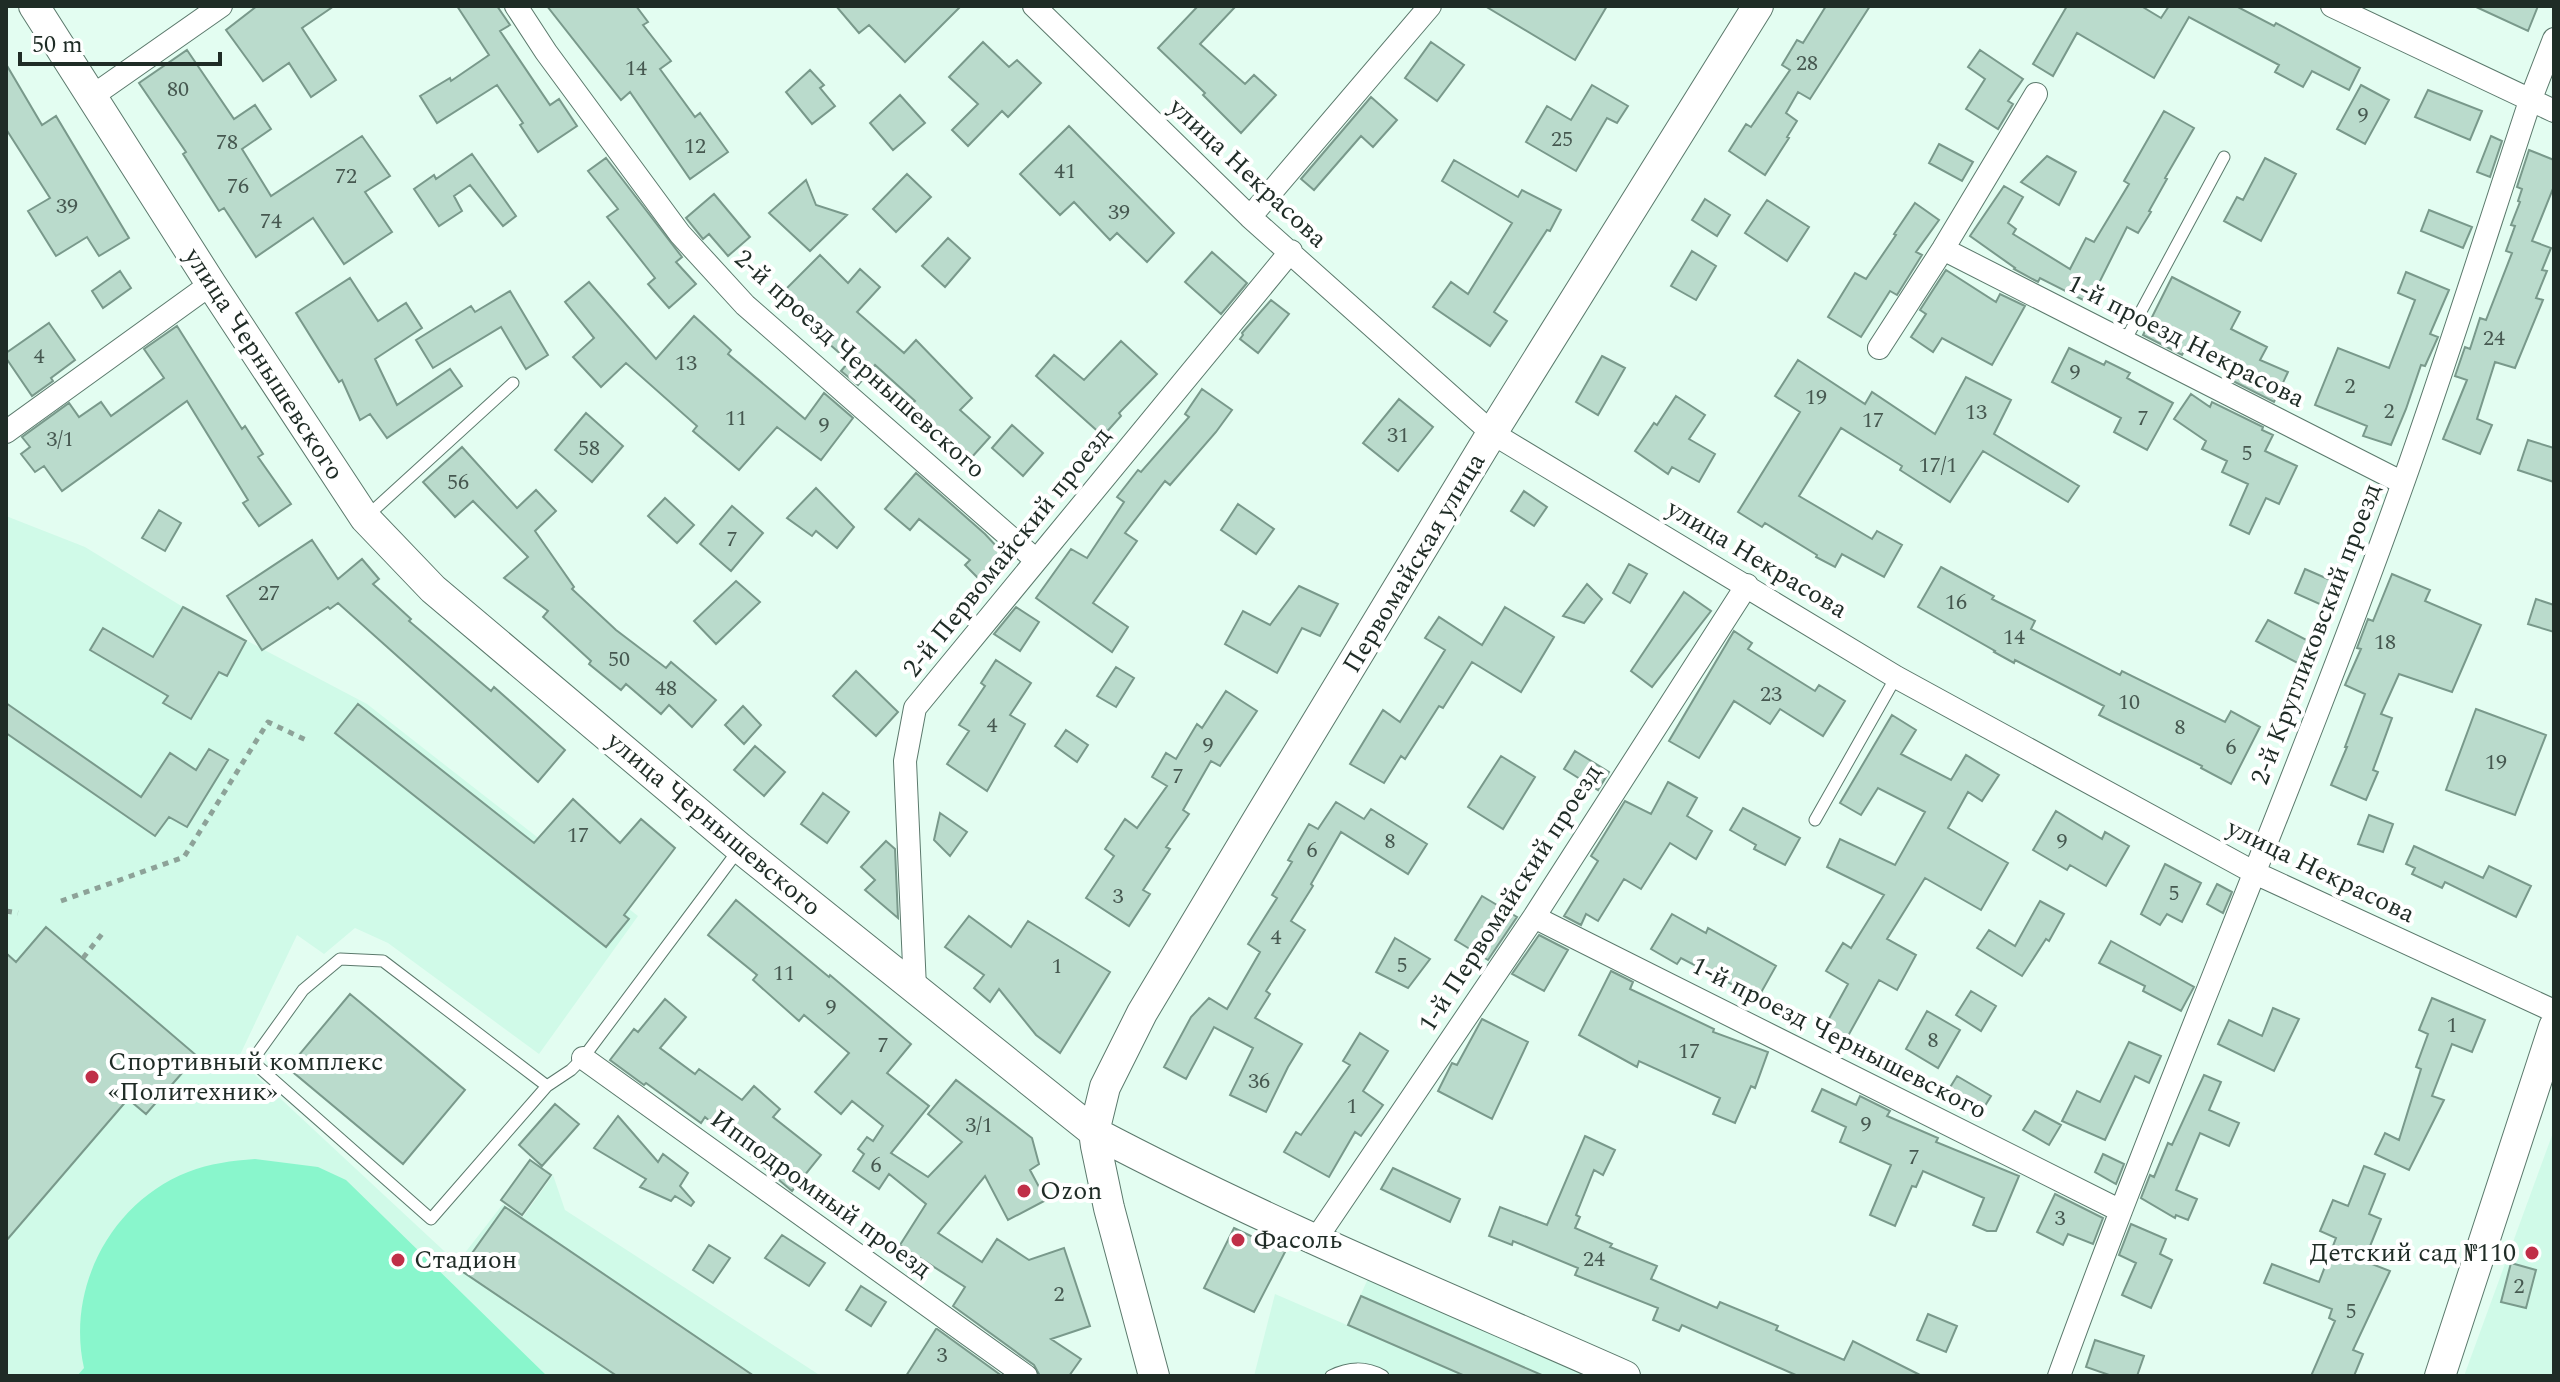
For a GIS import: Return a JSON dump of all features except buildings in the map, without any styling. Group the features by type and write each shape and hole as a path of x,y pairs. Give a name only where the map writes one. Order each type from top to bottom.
{"street":[{"name":"улица Чернышевского","path":"34,6 365,518 433,589 740,848 1094,1132 1148,1161 1316,1239 1625,1376"},
{"path":"91,97 221,6"},
{"name":"2-й проезд Чернышевского","path":"516,6 546,52 680,234 745,305 1036,560"},
{"name":"улица Некрасова","path":"1034,6 1250,217 1492,433 1896,677 2255,873 2554,1011"},
{"path":"1250,217 1430,6"},
{"name":"Первомайская улица","path":"1094,1132 1105,1087 1142,1013 1492,433 1758,6"},
{"path":"2332,6 2554,111"},
{"name":"2-й Кругликовский проезд","path":"2059,1376 2119,1210 2255,873 2403,483 2530,101 2554,39"},
{"path":"1879,348 2036,94"},
{"name":"1-й проезд Некрасова","path":"1943,249 2403,483"},
{"name":"2-й Первомайский проезд","path":"915,988 905,761 915,708 1291,251"},
{"path":"6,432 211,284"},
{"name":"1-й Первомайский проезд","path":"1316,1239 1534,917 1747,585"},
{"name":"1-й проезд Чернышевского","path":"1534,917 2119,1210"},
{"path":"2440,1376 2554,1027"},
{"name":"Ипподромный проезд","path":"583,1058 1026,1376"},
{"path":"1094,1132 1109,1208 1154,1376"}],"lane":[{"path":"2125,341 2224,157"},
{"path":"365,518 513,383"},
{"path":"1815,820 1896,677"},
{"path":"547,1086 383,961 340,959 303,990 252,1061 431,1219 547,1086 583,1058 740,848"},
{"path":"1331,1376 1351,1368 1367,1369 1382,1375"}],"path":[{"path":"61,901 184,857 268,722 308,741"},
{"path":"6,911 18,913"},
{"path":"83,958 102,934"}],"shaded area":[{"path":"6,516 85,547 183,607 367,704 638,916 539,1054 388,943 355,928 324,954 297,935 238,1059 457,1263 503,1204 523,1217 553,1175 565,1210 821,1376 6,1376"},
{"name":"Детский сад №110","path":"2554,1130 2554,1376 2464,1376"},
{"path":"1371,1272 1600,1376 1254,1376 1275,1294 1347,1325"}],"green space":[{"path":"255,1159 318,1167 346,1180 547,1376 77,1376 84,1368 80,1338 82,1308 89,1279 100,1251 117,1226 137,1204 161,1186 188,1172 213,1164"}],"place":[{"name":"Спортивный комплекс «Политехник»","path":"92,1077"},
{"name":"Ozon","path":"1024,1191"},
{"name":"Фасоль","path":"1238,1240"},
{"name":"Детский сад №110","path":"2532,1253"},
{"name":"Стадион","path":"398,1260"}]}
